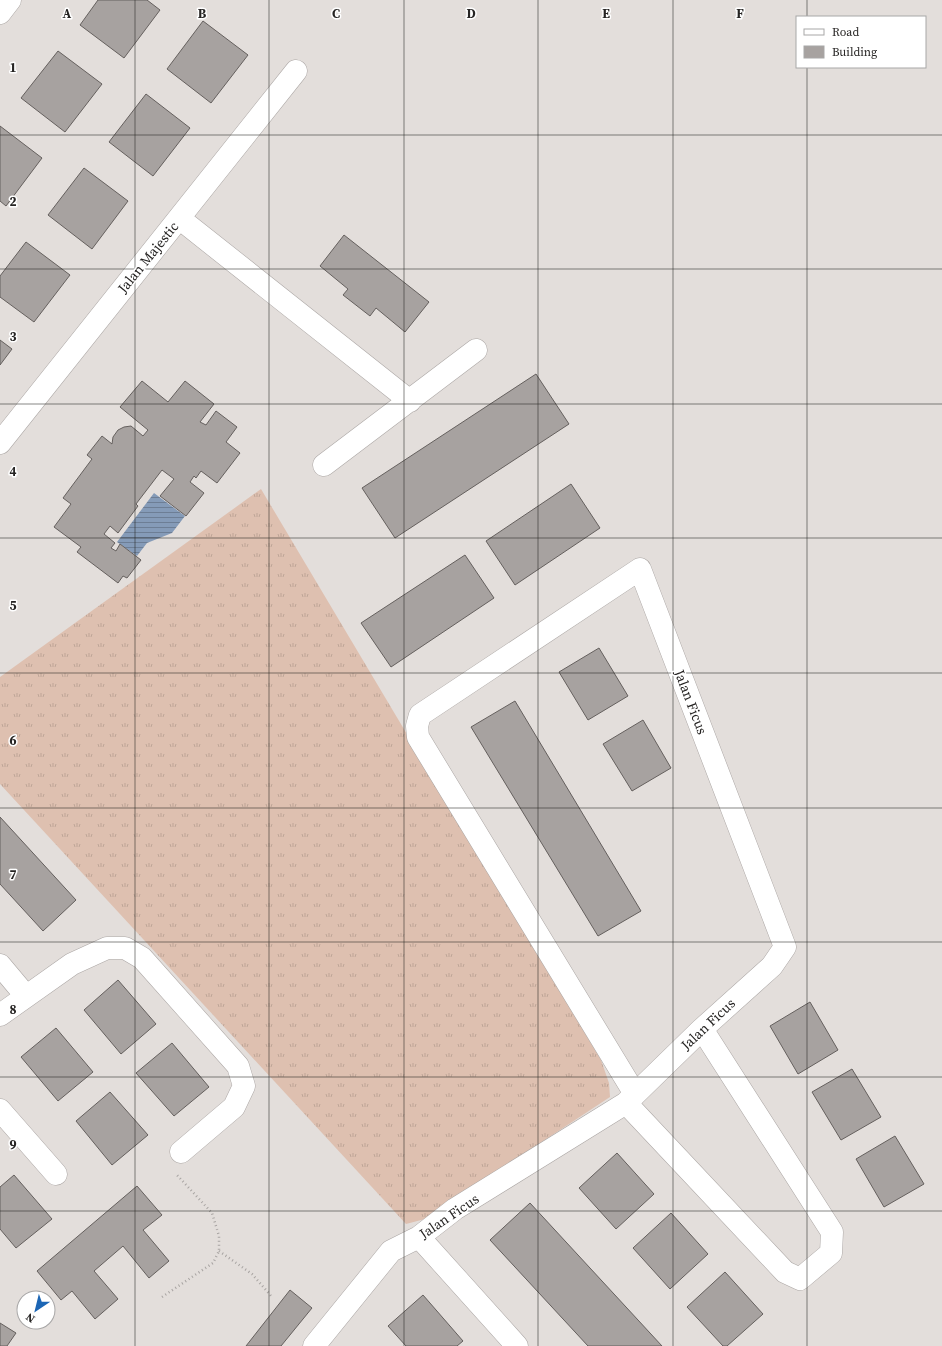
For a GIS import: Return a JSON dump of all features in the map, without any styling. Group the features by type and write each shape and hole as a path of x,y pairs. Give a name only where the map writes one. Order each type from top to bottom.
{"street":[{"path":"0,13 10,0"},
{"name":"Jalan Majestic","path":"0,443 296,71"},
{"path":"179,218 410,401"},
{"path":"324,466 476,350"},
{"name":"Jalan Ficus","path":"314,1346 391,1251 419,1237 455,1210 631,1099 702,1029 772,966 785,947 640,569 420,715 417,726 418,737 631,1099"},
{"path":"0,1015 72,964 106,948 125,948 142,958 238,1066 244,1086 234,1107 182,1152"},
{"path":"0,965 26,996"},
{"path":"631,1099 785,1272 800,1279 831,1253 832,1232 702,1029"},
{"path":"0,1110 56,1174"},
{"path":"419,1237 517,1346"}],"path":[{"path":"162,1296 213,1263 220,1251 219,1236 212,1213 176,1174 174,1162 182,1152"},
{"path":"220,1251 252,1274 272,1297"}],"green space":[{"path":"261,489 601,1060 609,1083 610,1097 425,1219 406,1224 0,784 0,677"}],"water":[{"path":"154,493 185,516 172,533 147,543 137,556 117,542"}],"building":[{"path":"98,0 147,0 160,10 124,58 80,25"},
{"path":"203,21 248,55 211,103 167,69"},
{"path":"58,51 102,84 65,132 21,98"},
{"path":"146,94 190,128 153,176 109,142"},
{"path":"0,126 42,158 6,206 0,201"},
{"path":"84,168 128,201 92,249 48,215"},
{"path":"344,235 429,302 405,332 376,308 370,316 343,295 348,289 320,266"},
{"path":"26,242 70,275 34,322 0,297 0,276"},
{"path":"0,340 12,349 0,365"},
{"path":"536,374 569,424 395,538 362,488"},
{"path":"142,381 168,402 185,381 214,404 200,422 206,425 216,411 237,427 226,442 240,453 217,483 201,471 196,478 194,476 190,482 204,493 186,516 160,496 174,479 162,470 136,504 138,506 118,533 110,526 104,534 115,543 111,548 116,551 120,544 141,560 127,578 123,576 118,583 77,552 81,547 54,527 71,504 63,498 92,459 87,455 102,436 112,444 113,437 118,430 124,427 131,426 143,436 148,430 120,407"},
{"path":"571,484 600,528 515,585 486,541"},
{"path":"465,555 494,598 391,667 361,623"},
{"path":"599,648 628,696 588,720 559,672"},
{"path":"515,701 641,911 598,936 471,727"},
{"path":"643,720 671,768 632,791 603,744"},
{"path":"0,817 76,900 43,931 0,884"},
{"path":"118,980 156,1024 121,1054 84,1010"},
{"path":"810,1002 838,1050 798,1074 770,1026"},
{"path":"56,1028 93,1072 58,1101 21,1057"},
{"path":"172,1043 209,1087 174,1116 136,1073"},
{"path":"852,1069 881,1117 841,1140 812,1092"},
{"path":"110,1092 148,1135 112,1165 76,1121"},
{"path":"895,1136 924,1184 884,1207 856,1159"},
{"path":"617,1153 654,1194 616,1229 579,1188"},
{"path":"14,1175 52,1219 16,1248 0,1229 0,1187"},
{"path":"137,1186 162,1215 143,1230 169,1261 149,1278 123,1246 94,1271 118,1299 95,1319 72,1291 61,1300 56,1294 56,1290 53,1290 37,1271"},
{"path":"530,1203 662,1346 588,1346 490,1240"},
{"path":"671,1213 708,1254 670,1289 633,1248"},
{"path":"725,1272 763,1314 727,1346 723,1346 687,1307"},
{"path":"290,1290 312,1308 281,1346 246,1346"},
{"path":"423,1295 463,1341 457,1346 406,1346 388,1326"},
{"path":"0,1323 16,1333 7,1346 0,1346"}]}
